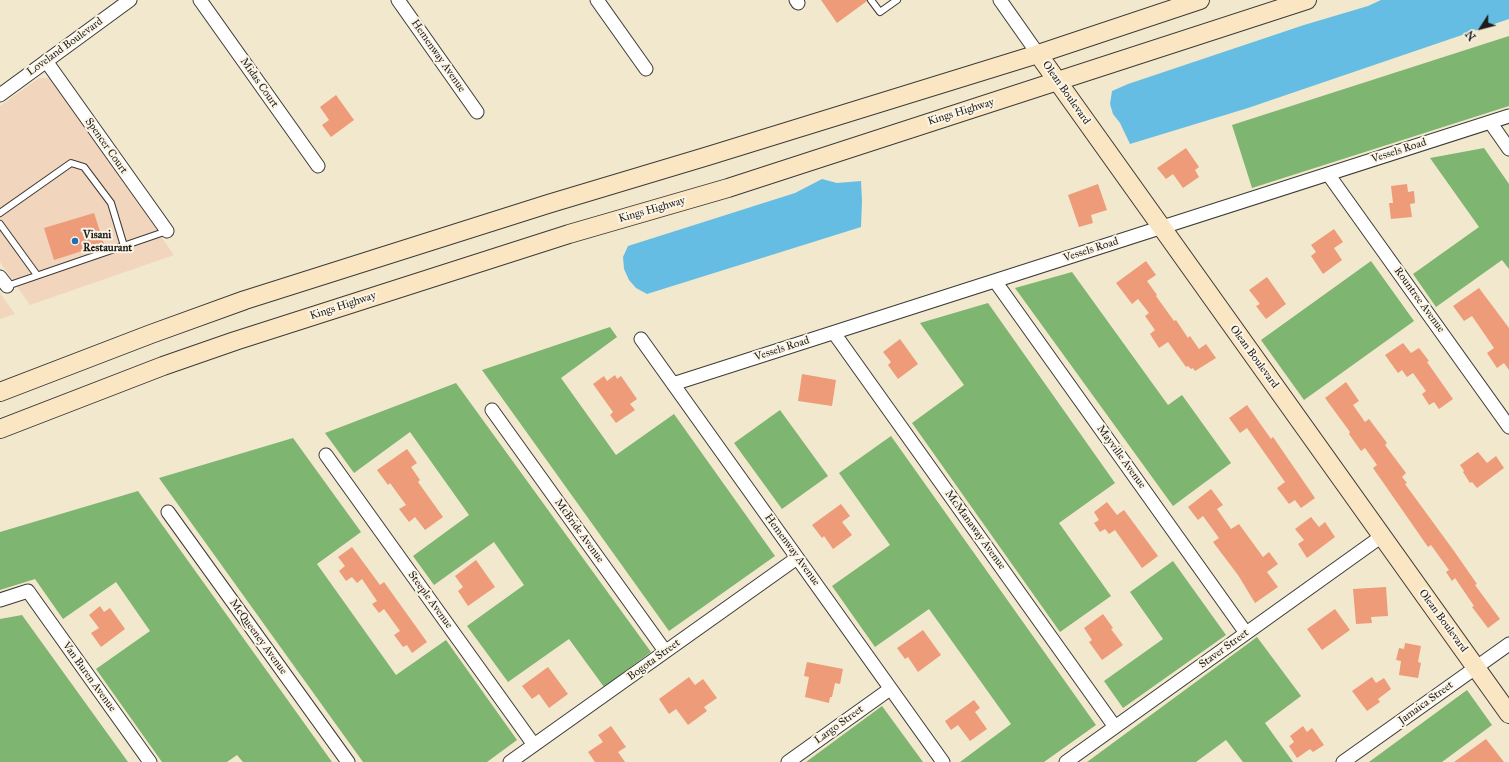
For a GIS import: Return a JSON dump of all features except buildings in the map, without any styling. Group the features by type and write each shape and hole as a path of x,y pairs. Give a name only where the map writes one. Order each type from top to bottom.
{"main road":[{"path":"0,392 244,300 548,204 1038,54 1200,0"},
{"name":"Kings Highway","path":"0,429 163,366 235,341 569,234 728,188 1307,0"},
{"name":"Olean Boulevard","path":"1038,54 1509,714"}],"street":[{"name":"Loveland Boulevard","path":"0,95 130,0"},
{"name":"Midas Court","path":"200,0 318,166"},
{"name":"Hemenway Avenue","path":"398,0 477,112"},
{"path":"597,0 646,70"},
{"name":"Olean Boulevard","path":"1000,0 1038,54"},
{"name":"Spencer Court","path":"46,61 167,231"},
{"name":"Vessels Road","path":"673,384 1509,116"},
{"path":"1490,122 1509,149"},
{"name":"Rountree Avenue","path":"1328,174 1509,427"},
{"name":"Mayville Avenue","path":"995,281 1246,633"},
{"name":"McManaway Avenue","path":"834,332 1115,726"},
{"name":"Hemenway Avenue","path":"641,339 942,762"},
{"name":"McBride Avenue","path":"492,410 665,651"},
{"name":"Steeple Avenue","path":"326,455 534,745"},
{"name":"McQueeney Avenue","path":"168,512 348,762"},
{"name":"Staver Street","path":"1066,762 1382,536"},
{"name":"Bogota Street","path":"510,762 797,558"},
{"name":"Van Buren Avenue","path":"0,600 28,591 150,762"},
{"name":"Jamaica Street","path":"1343,762 1509,644"},
{"name":"Largo Street","path":"788,762 890,689"}],"lane":[{"path":"871,0 880,12 897,0"},
{"path":"0,212 71,163 84,167 111,203 124,246"},
{"path":"0,224 38,275"},
{"path":"4,281 38,275 167,231"}],"shaded area":[{"path":"39,78 50,78 174,255 30,305 0,262 0,106"},
{"path":"0,293 15,314 0,319"}],"green space":[{"path":"1509,36 1509,106 1252,188 1232,125"},
{"path":"1484,148 1509,184 1509,269 1502,260 1436,307 1413,274 1479,227 1430,158"},
{"path":"1371,261 1414,321 1304,400 1261,340"},
{"path":"1072,272 1168,405 1182,395 1231,463 1173,506 1015,288"},
{"path":"988,303 1115,483 1059,523 1111,596 1060,632 912,423 964,385 920,323"},
{"path":"610,327 617,337 561,378 616,455 674,414 775,556 669,631 482,370"},
{"path":"456,383 651,652 604,687 569,639 508,682 467,626 524,585 494,542 434,585 413,556 469,515 410,432 354,473 325,433"},
{"path":"780,410 828,476 782,509 734,443"},
{"path":"891,436 1096,725 1044,762 960,762 1011,724 929,609 875,647 832,586 890,545 839,473"},
{"path":"293,438 361,532 317,564 396,675 446,640 517,740 487,762 363,762 159,478"},
{"path":"138,491 332,762 243,762 237,755 227,762 162,762 96,669 150,631 116,582 63,619 35,579 0,590 0,532"},
{"path":"1173,561 1226,635 1123,708 1104,681 1163,639 1130,592"},
{"path":"22,615 128,762 0,762 0,619"},
{"path":"1257,637 1301,696 1265,723 1293,762 1243,762 1226,740 1196,762 1087,762"},
{"path":"1467,690 1492,725 1442,762 1369,762"},
{"path":"882,706 923,762 806,762"}],"water":[{"path":"1381,0 1509,0 1509,19 1248,108 1130,144 1120,123 1113,114 1110,104 1112,91 1128,84 1304,25 1368,6"},
{"path":"822,179 837,183 861,181 861,227 647,294 636,288 629,280 624,269 623,257 628,246 795,193"}],"place":[{"name":"Visani Restaurant","path":"75,241"}]}
